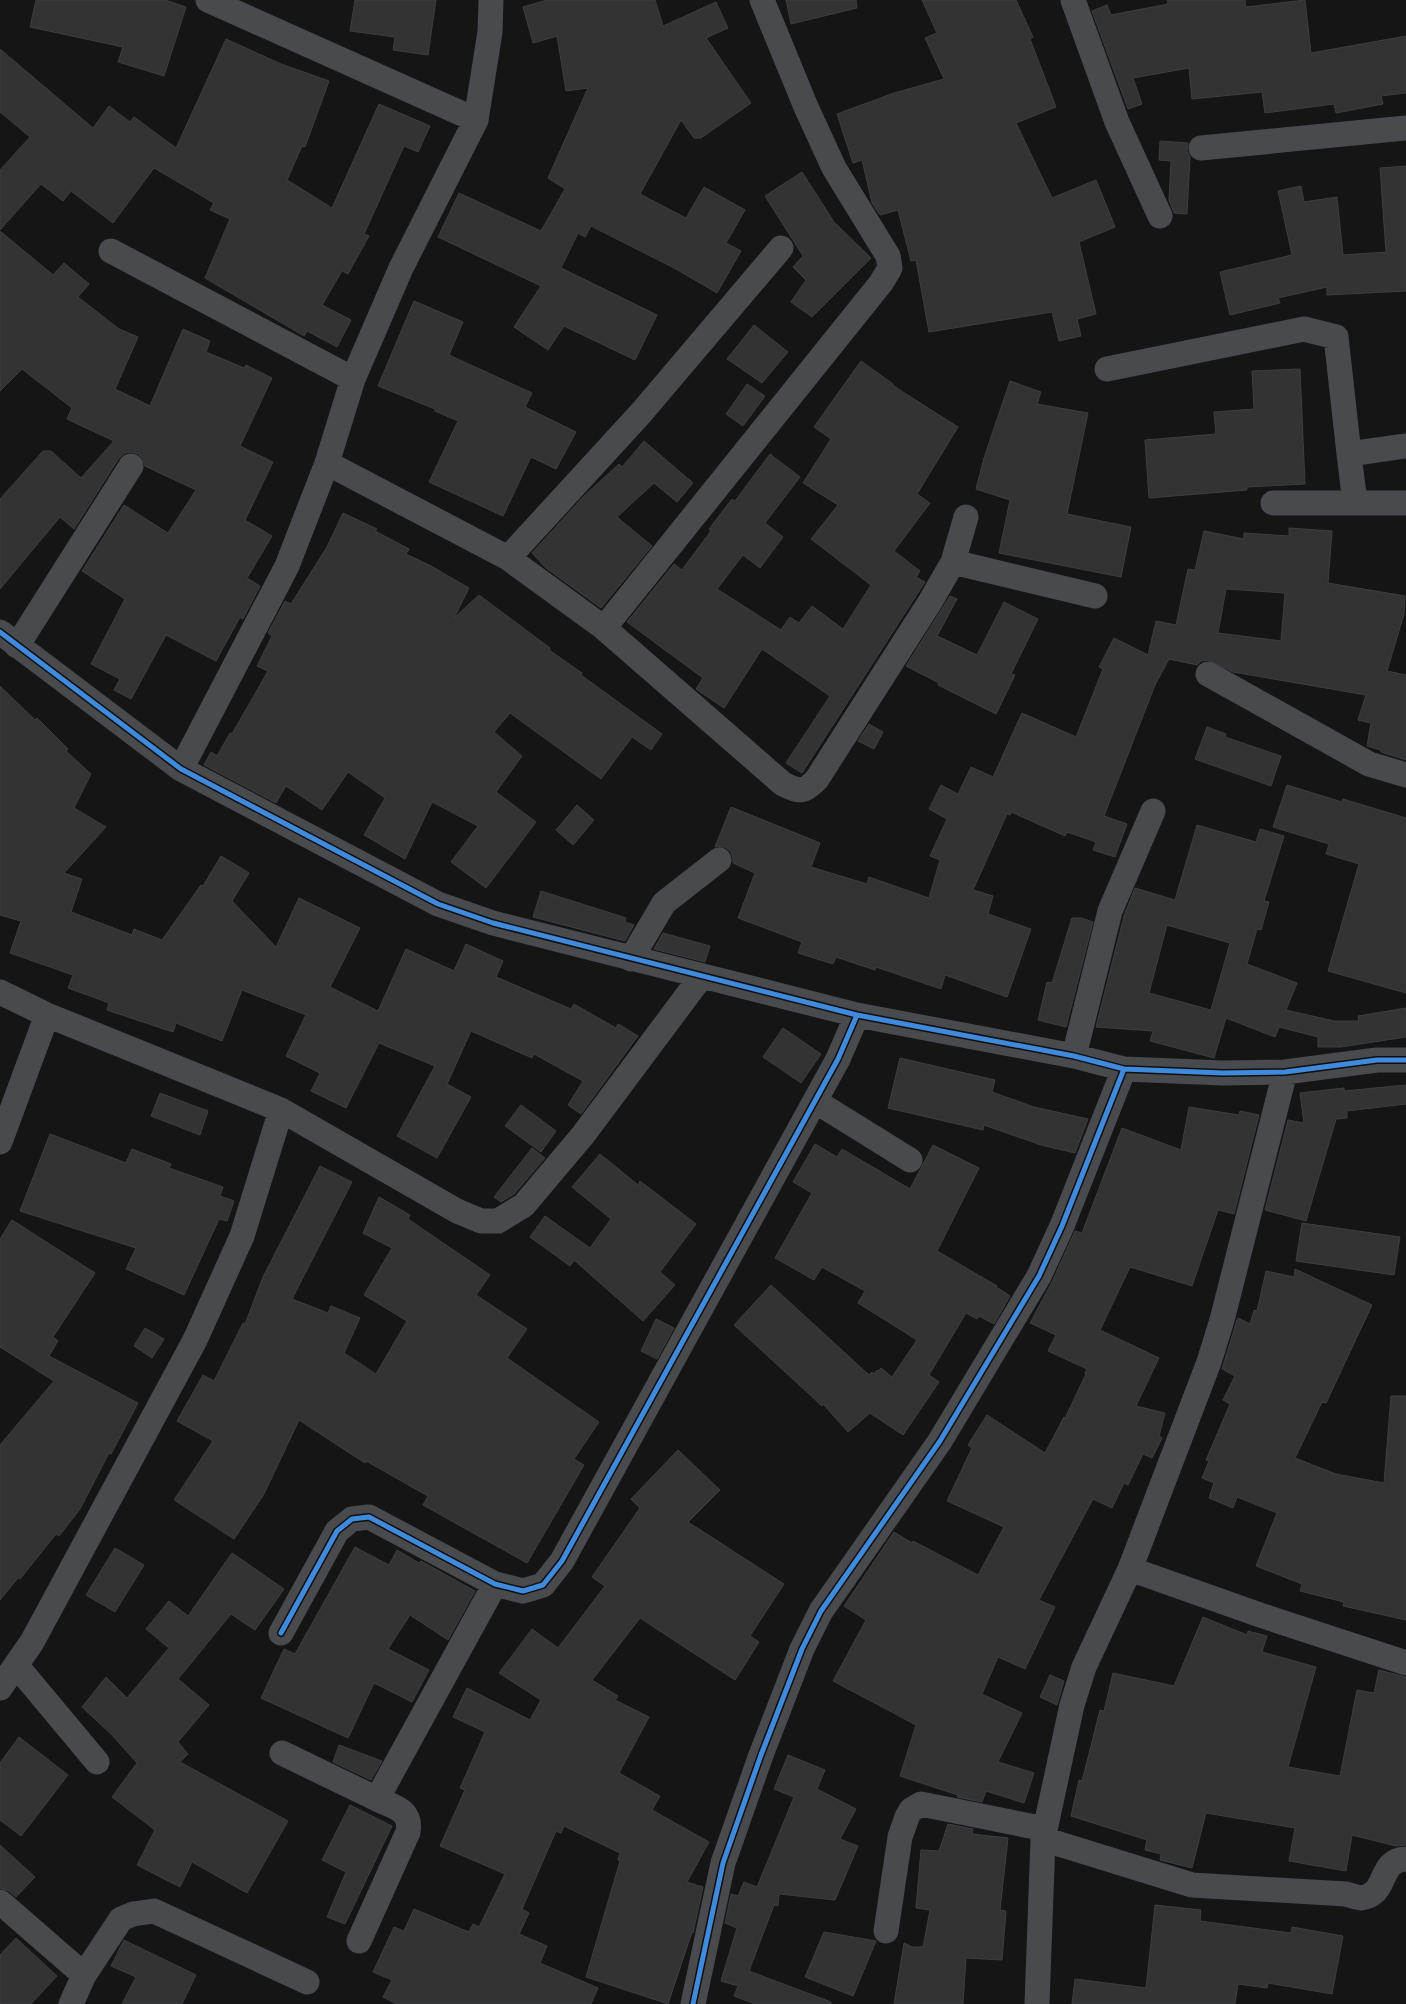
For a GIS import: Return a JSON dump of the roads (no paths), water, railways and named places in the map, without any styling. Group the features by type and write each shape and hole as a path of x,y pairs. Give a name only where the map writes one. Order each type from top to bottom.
{"street":[{"path":"208,0 476,120"},
{"path":"181,769 287,566 327,463 353,379 401,268 476,120 490,32 491,0"},
{"path":"604,628 874,291 890,268 888,256 834,168 762,0"},
{"path":"1073,0 1117,122 1160,216"},
{"path":"1201,148 1406,128"},
{"path":"508,558 641,414 781,248"},
{"path":"111,252 353,379"},
{"path":"1107,369 1304,329 1336,337 1355,503"},
{"path":"1349,454 1406,446"},
{"path":"327,463 508,558 604,628 783,784 796,790 808,789 817,780 930,602 953,562 966,517"},
{"path":"131,466 9,639 181,769 438,904 493,923 857,1015 1074,1056 1124,1069 1223,1073 1285,1072 1377,1060 1406,1060"},
{"path":"1273,504 1406,503"},
{"path":"953,562 1095,596"},
{"path":"1208,674 1369,764 1406,775"},
{"path":"1074,1056 1110,911 1153,811"},
{"path":"631,959 664,903 719,860"},
{"path":"0,992 47,1015 281,1110 458,1211 481,1221 498,1221 524,1205 583,1135 701,977"},
{"path":"0,1142 47,1015"},
{"path":"281,1633 337,1531 352,1519 369,1517 495,1584 522,1591 543,1584 562,1561 838,1059 857,1015"},
{"path":"693,2004 723,1863 761,1755 802,1649 821,1611 940,1441 1038,1276 1062,1226 1124,1069"},
{"path":"1038,2004 1044,1834 1072,1705 1084,1667 1130,1569 1214,1346 1285,1072"},
{"path":"815,1100 910,1160"},
{"path":"0,1688 32,1642 87,1544 195,1340 242,1236 281,1110"},
{"path":"1130,1569 1260,1615 1406,1663"},
{"path":"377,1799 495,1584"},
{"path":"16,1665 97,1762"},
{"path":"282,1753 402,1811 407,1816 409,1823 408,1832 359,1942"},
{"path":"886,1931 900,1836 911,1810 921,1804 1044,1834 1192,1885 1346,1894 1361,1898 1373,1893 1383,1881 1387,1869 1393,1861 1406,1858"},
{"path":"0,1902 84,1975"},
{"path":"71,2004 84,1975 121,1919 133,1914 154,1912 307,1982"}]}
